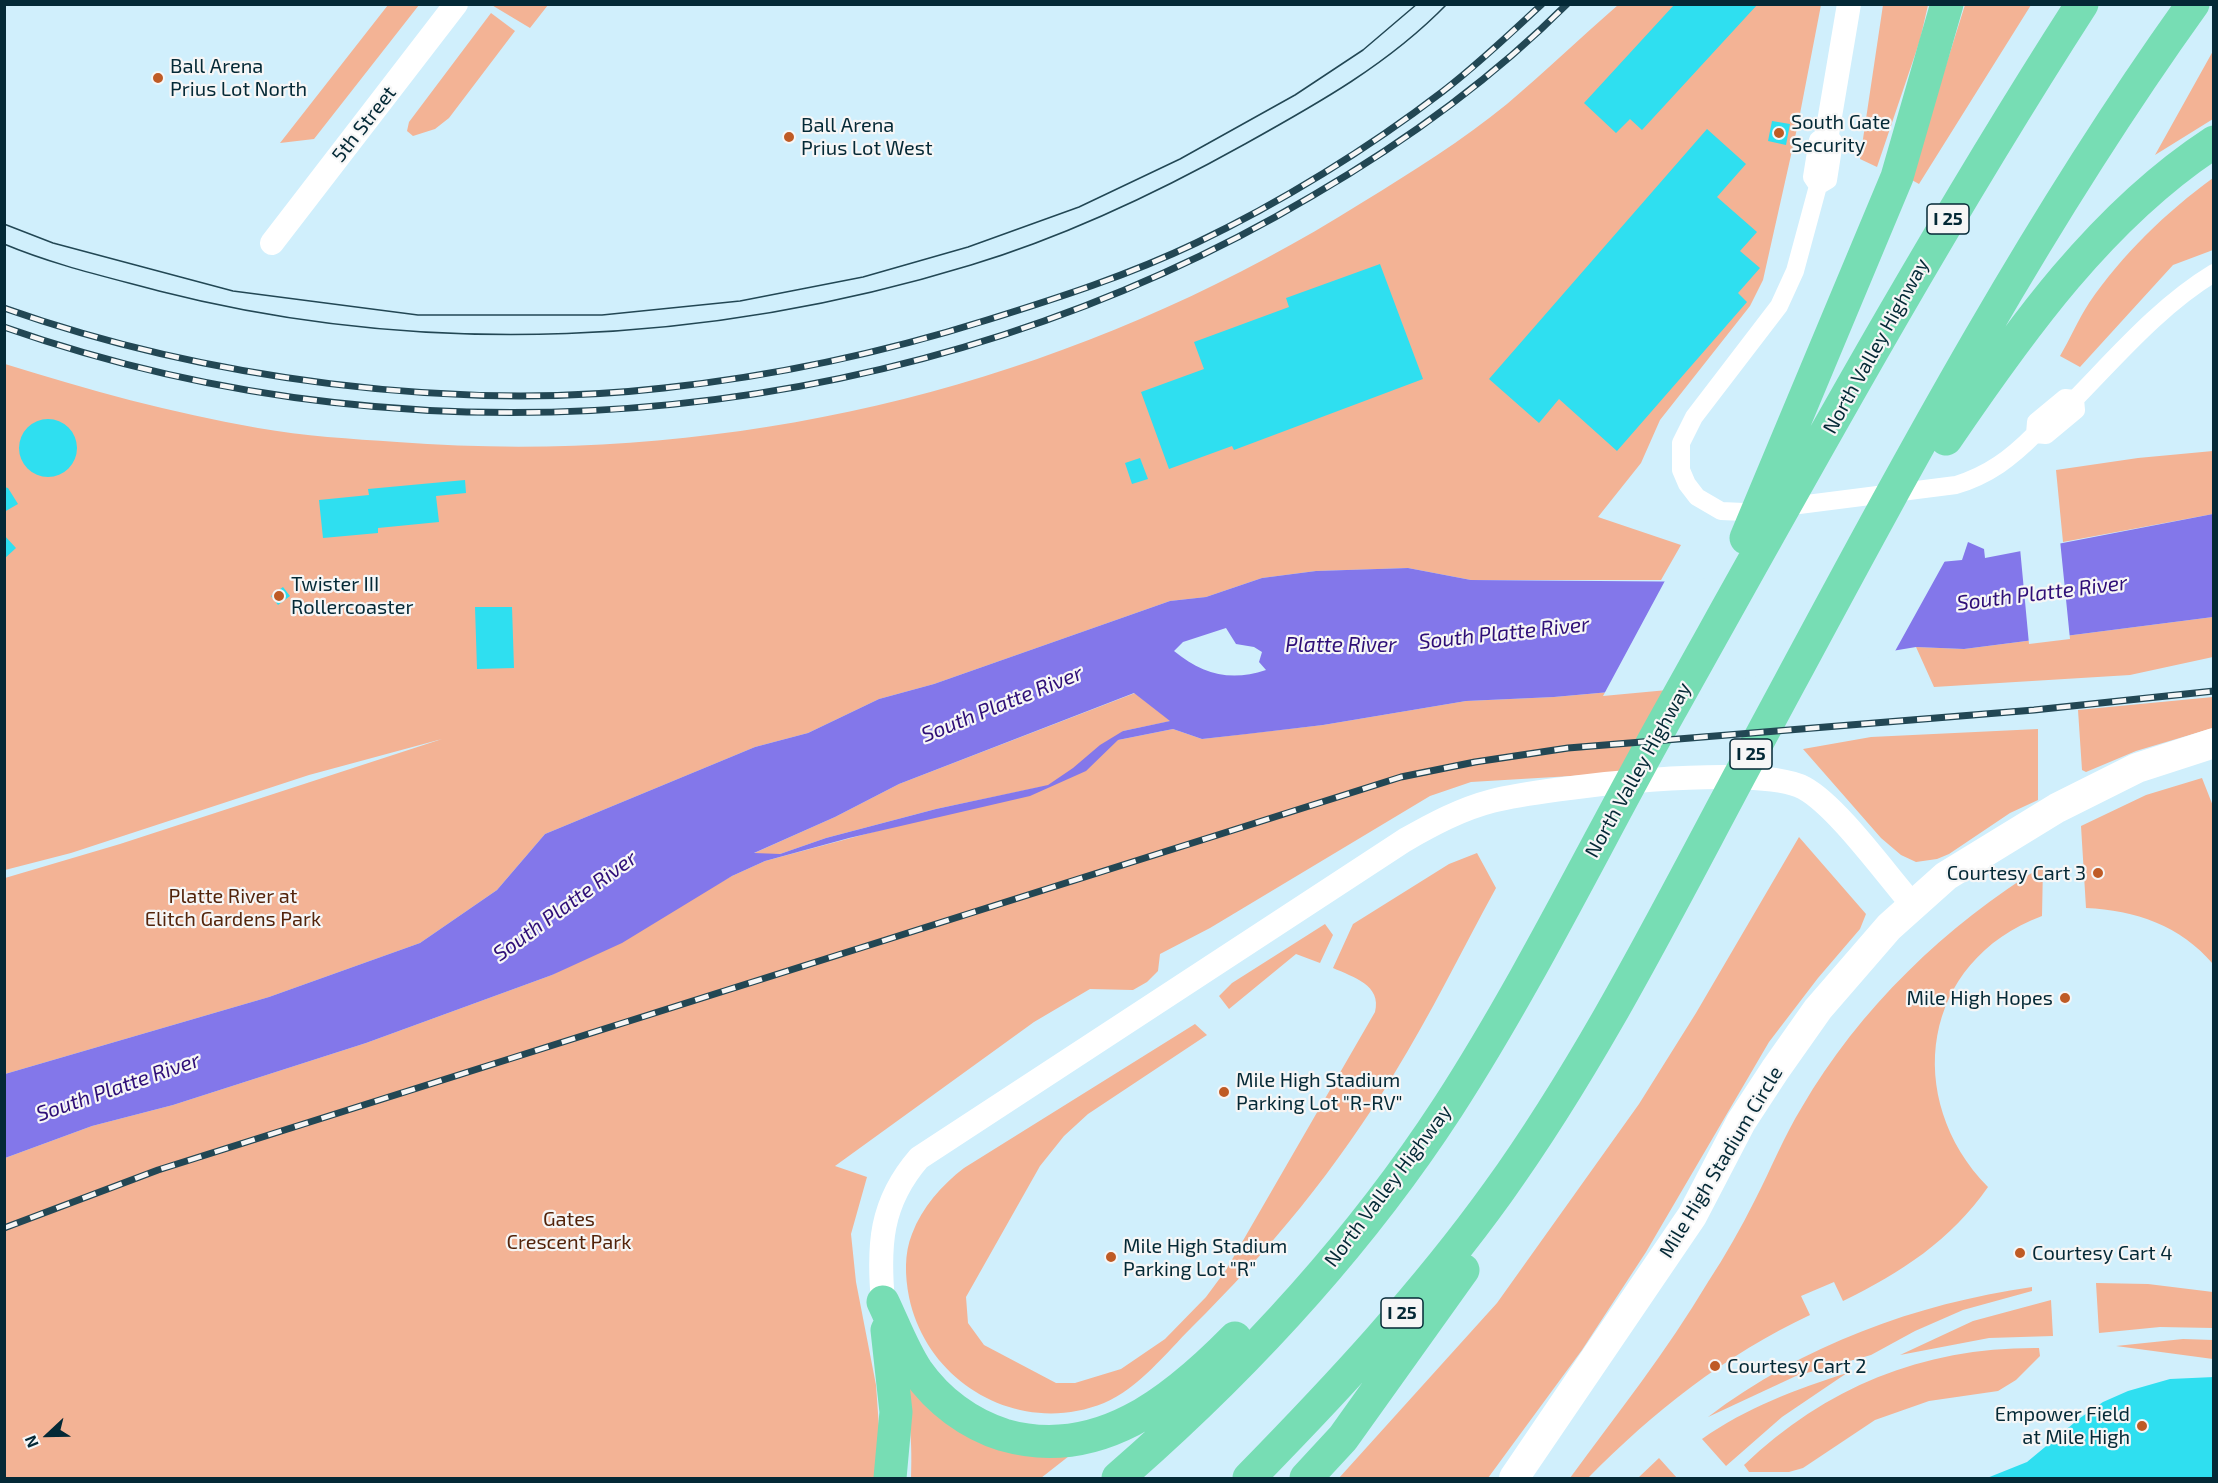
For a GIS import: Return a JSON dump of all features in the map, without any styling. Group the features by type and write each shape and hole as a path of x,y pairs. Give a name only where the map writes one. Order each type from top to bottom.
{"highway":[{"path":"1666,718 1787,445 1897,177 1947,4"},
{"name":"North Valley Highway","path":"1118,1479 1180,1424 1251,1354 1361,1227 1415,1155 1498,1027 1666,718 1922,263 2082,4"},
{"path":"1940,431 2065,196 2193,4"},
{"path":"1940,431 2097,243 2133,207 2214,142"},
{"name":"I 25","path":"1249,1479 1333,1391 1438,1270 1498,1192 1538,1134 1615,1007 1811,643 1940,431"},
{"path":"1306,1479 1343,1438 1460,1277 1538,1134"},
{"path":"883,1302 917,1371 950,1406 970,1420 993,1431 1022,1440 1055,1443 1092,1437 1140,1416 1177,1391 1212,1361 1415,1155"},
{"path":"883,1302 896,1412 890,1479"}],"street":[{"name":"5th Street","path":"272,243 456,4"},
{"path":"1849,4 1827,134 1818,140 1812,177 1818,186 1795,271 1779,306 1694,417 1682,439 1679,452 1681,470 1687,484 1697,497 1721,511 1744,512 1956,485 1978,478 2000,465 2035,434 2046,435 2076,410 2075,399 2166,309 2191,287 2214,273"},
{"name":"Mile High Stadium Circle","path":"1514,1479 1692,1216 1741,1122 1775,1070 1818,1009 1912,904 1946,876 2096,787 2169,756 2214,743"},
{"path":"883,1302 880,1265 881,1236 889,1207 910,1169 925,1154 1405,840 1469,809 1493,801 1548,791 1608,785 1681,779 1767,778 1786,781 1803,788 1823,801 1912,904"}],"green space":[{"path":"490,4 548,4 548,5 530,28"},
{"path":"388,5 419,5 314,139 280,143"},
{"name":"Platte River at Elitch Gardens Park","path":"1618,5 1821,5 1798,124 1763,280 1750,306 1660,420 1641,463 1598,517 1681,545 1661,580 1471,580 1408,568 1316,571 1262,578 1206,597 1170,601 934,684 879,699 808,733 755,747 545,834 497,890 420,943 269,997 5,1074 5,878 120,844 442,739 309,775 71,853 5,870 5,364 130,400 226,422 293,433 397,442 525,447 651,441 776,425 900,400 1020,365 1138,320 1253,266 1363,202 1473,130 1521,92"},
{"path":"1883,5 1928,5 1920,40 1877,167 1860,159"},
{"path":"1965,5 2031,5 1919,184 1910,179"},
{"path":"491,13 515,31 449,118 435,129 413,136 407,131 409,122"},
{"path":"2213,51 2213,119 2155,155"},
{"path":"2213,178 2213,250 2173,265 2080,367 2060,356 2089,303 2130,251 2178,205"},
{"path":"2213,451 2213,514 2063,542 2056,470 2138,458"},
{"path":"2213,617 2213,657 2130,675 1934,687 1916,647 1964,649"},
{"name":"Gates Crescent Park","path":"1688,685 1638,772 1471,782 1430,796 1210,928 1160,954 1158,971 1147,982 1133,990 1090,989 1034,1022 835,1166 867,1177 851,1234 856,1282 876,1385 880,1441 874,1478 5,1478 5,1158 92,1126 173,1105 366,1043 552,975 732,876 765,861 1045,786 936,809 826,838 780,854 752,854 835,817 899,784 1135,693 1171,721 1123,731 1118,740 1173,729 1202,739 1323,725 1466,701 1554,697"},
{"path":"2213,697 2213,728 2136,751 2086,772 2082,770 2078,710"},
{"path":"2038,729 2038,800 2010,813 1949,854 1937,859 1916,862 1901,855 1881,838 1803,749 1871,737"},
{"path":"2202,778 2213,806 2213,964 2187,940 2156,922 2122,912 2086,908 2081,826 2146,795"},
{"path":"1799,837 1866,914 1860,929 1818,978 1769,1042 1646,1252 1582,1350 1488,1478 1339,1478 1497,1303 1639,1104 1696,1013"},
{"path":"1477,853 1496,888 1434,1005 1394,1074 1350,1142 1301,1207 1248,1268 1162,1359 1117,1396 1104,1403 1072,1412 1041,1413 1010,1407 982,1395 956,1378 935,1355 919,1328 909,1297 906,1273 906,1257 916,1224 927,1206 948,1182 964,1168 1195,1024 1207,1035 1088,1114 1064,1136 1040,1166 966,1297 968,1323 984,1345 1056,1383 1075,1383 1121,1369 1165,1339 1206,1297 1226,1270 1375,1012 1376,1003 1370,989 1357,979 1333,968 1353,924 1449,864"},
{"path":"2043,866 2042,916 2001,937 1970,965 1949,998 1937,1035 1935,1074 1943,1114 1961,1152 1988,1187 1974,1206 1941,1239 1905,1267 1843,1301 1834,1282 1801,1296 1810,1315 1749,1348 1692,1387 1638,1430 1588,1478 1570,1478 1692,1308 1744,1221 1795,1118 1850,1036 1907,972 1939,942 2007,889"},
{"path":"1325,924 1333,935 1320,963 1296,954 1229,1009 1219,996 1232,983"},
{"path":"2096,1283 2148,1284 2213,1292 2213,1328 2160,1327 2099,1333"},
{"path":"2032,1287 2032,1291 1963,1310 1915,1331 1871,1355 1796,1376 1708,1417 1744,1391 1782,1369 1862,1331 1945,1304"},
{"path":"2051,1300 2053,1336 1989,1338 1900,1355 1973,1321"},
{"path":"2183,1339 2213,1340 2213,1359 2116,1346"},
{"path":"2039,1348 2040,1356 2016,1380 1998,1391 1929,1401 1875,1420 1803,1468 1789,1472 1749,1472 1744,1465 1776,1437 1809,1413 1843,1393 1880,1376 1956,1355 1997,1349"},
{"path":"896,1356 924,1397 1078,1449 1041,1478 911,1478 909,1417"},
{"path":"1847,1373 1782,1417 1726,1466 1702,1439 1772,1400"},
{"path":"1659,1458 1677,1478 1638,1478"}],"water":[{"name":"Platte River","path":"2213,514 2213,617 1964,649 1916,647 1688,685 1554,697 1466,701 1323,725 1202,739 1173,729 1118,740 1086,771 1030,796 849,838 765,861 732,876 622,943 552,975 366,1043 173,1105 92,1126 5,1158 5,1074 269,997 420,943 497,890 545,834 755,747 808,733 879,699 934,684 1170,601 1206,597 1262,578 1316,571 1408,568 1471,580 1726,582 1962,560 1968,542 1984,549 1985,558","holes":["1226,628 1236,644 1254,647 1262,652 1259,662 1266,670 1253,674 1217,674 1195,665 1174,651 1183,642","1134,693 1170,721 1123,731 1100,745 1048,785 936,809 826,838 780,854 754,853 835,817 899,784"]}],"pier":[{"path":"2060,540 2070,639 2029,644 2020,548"},
{"path":"1946,559 1894,653 1689,688 1603,696 1667,577 1726,579"}],"building":[{"path":"1674,5 1757,5 1642,130 1630,119 1616,133 1584,103"},
{"name":"South Gate Security","path":"1772,121 1790,124 1786,145 1768,141"},
{"path":"1707,129 1746,164 1717,197 1757,232 1740,251 1760,268 1738,293 1747,302 1617,451 1559,399 1539,423 1489,379"},
{"path":"1380,264 1423,379 1234,450 1232,446 1169,469 1141,392 1204,369 1194,342 1289,307 1286,298"},
{"path":"42,419 54,419 69,427 77,442 77,454 69,469 54,477 42,477 27,469 19,454 19,442 27,427"},
{"path":"1140,458 1148,479 1132,484 1125,463"},
{"path":"465,480 466,493 436,496 439,522 378,528 378,533 323,538 319,500 369,495 368,489"},
{"path":"4,487 8,488 18,504 4,512"},
{"path":"4,535 16,548 4,559"},
{"path":"283,587 290,596 278,605 271,596"},
{"path":"475,607 512,607 514,668 477,669"},
{"name":"Empower Field at Mile High","path":"2214,1377 2214,1478 1987,1478 2027,1462 2103,1402 2128,1391 2170,1379"}],"tram line":[{"path":"4,224 53,243 233,291 418,315 602,315 740,301 863,277 968,247 1079,207 1180,159 1295,95 1363,50 1417,4"},
{"path":"4,244 100,276 159,291 260,313 361,327 464,334 567,334 670,326 771,312 872,292 971,265 1042,241 1112,212 1212,162 1351,82 1401,46 1447,4"}],"railway":[{"path":"4,308 81,333 162,354 245,371 330,384 415,392 500,396 583,394 664,388 787,370 868,353 987,320 1119,276 1196,243 1292,192 1385,134 1455,82 1542,4"},
{"path":"4,327 167,374 334,403 503,413 673,404 840,378 1004,335 1162,274 1312,196 1414,132 1477,84 1567,4"},
{"path":"4,1228 158,1170 1401,777 1475,762 1568,748 2034,710 2214,691"}],"place":[{"name":"Ball Arena Prius Lot North","path":"158,78"},
{"name":"South Gate Security","path":"1779,133"},
{"name":"Ball Arena Prius Lot West","path":"789,137"},
{"name":"Twister III Rollercoaster","path":"279,596"},
{"name":"Courtesy Cart 3","path":"2098,873"},
{"name":"Mile High Hopes","path":"2065,998"},
{"name":"Mile High Stadium Parking Lot \"R-RV\"","path":"1224,1092"},
{"name":"Courtesy Cart 4","path":"2020,1253"},
{"name":"Mile High Stadium Parking Lot \"R\"","path":"1111,1257"},
{"name":"Courtesy Cart 2","path":"1715,1366"},
{"name":"Empower Field at Mile High","path":"2142,1426"}],"water label":[{"name":"South Platte River","path":"2042,593"},
{"name":"South Platte River","path":"1504,633"},
{"name":"South Platte River","path":"1002,704"},
{"name":"South Platte River","path":"565,906"},
{"name":"South Platte River","path":"118,1087"}]}
